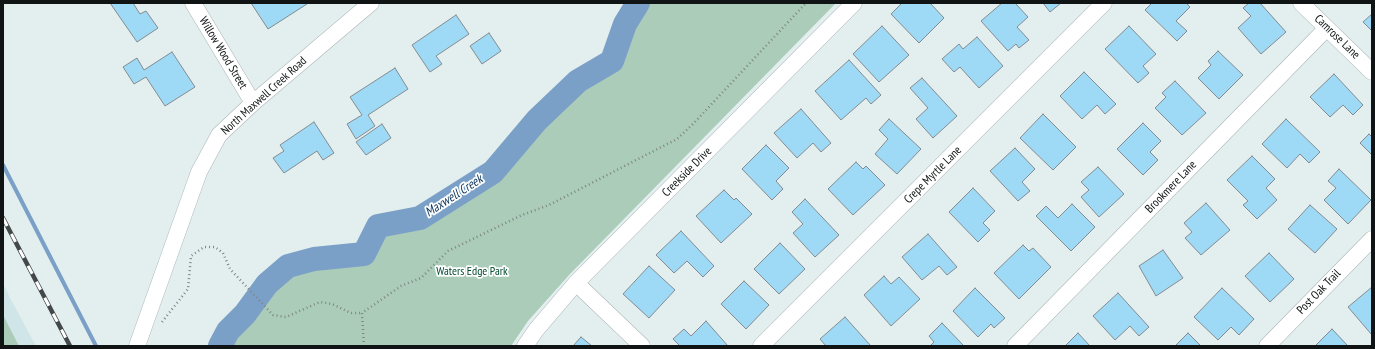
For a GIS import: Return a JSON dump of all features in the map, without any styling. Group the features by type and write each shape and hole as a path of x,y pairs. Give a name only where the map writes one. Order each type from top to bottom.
{"street":[{"name":"Willow Wood Street","path":"193,3 253,102"},
{"name":"North Maxwell Creek Road","path":"137,346 199,172 219,135 253,102 371,3"},
{"name":"Creekside Drive","path":"525,346 536,330 576,283 854,3"},
{"name":"Crepe Myrtle Lane","path":"761,346 1104,3"},
{"name":"Camrose Lane","path":"1301,3 1372,72"},
{"name":"Brookmere Lane","path":"1015,346 1327,28"},
{"name":"Post Oak Trail","path":"1267,346 1372,239"},
{"path":"576,283 642,346"}],"path":[{"path":"159,326 188,289 191,256 204,247 215,247 223,253 230,269 273,315 286,317 320,302 332,304 352,313 362,313 401,286 421,278 448,251 522,215 549,205 677,139 693,124 806,3"},
{"path":"362,313 364,346"}],"shaded area":[{"path":"3,283 10,298 36,346 3,346"}],"green space":[{"name":"Waters Edge Park","path":"638,3 836,3 569,275 528,321 511,346 221,346 228,331 245,314 267,284 288,266 314,259 364,254 378,226 420,218 493,172 537,120 578,81 612,61 625,24"},
{"path":"3,315 19,346 3,346"}],"building":[{"path":"110,3 133,3 140,14 146,11 158,28 137,42"},
{"path":"251,3 306,3 307,4 268,29"},
{"path":"902,3 930,3 944,18 919,43 891,14"},
{"path":"1002,3 1015,3 1028,17 1017,27 1029,40 1019,48 1016,44 1008,51 981,21"},
{"path":"1043,3 1061,3 1050,12"},
{"path":"1152,3 1186,3 1190,7 1176,21 1187,31 1177,41 1145,10"},
{"path":"1249,3 1260,3 1286,32 1261,54 1238,28 1251,16 1243,8"},
{"path":"1372,14 1372,31 1363,22"},
{"path":"456,15 469,34 436,56 442,64 430,72 412,45"},
{"path":"882,26 909,55 879,82 853,54"},
{"path":"1129,26 1156,54 1143,66 1149,73 1138,83 1105,49"},
{"path":"489,33 501,51 482,64 470,46"},
{"path":"977,37 1003,66 979,88 960,67 954,72 942,59 959,44 963,49"},
{"path":"1218,51 1243,75 1219,99 1198,78 1211,65 1208,61"},
{"path":"172,52 195,87 165,106 146,77 134,84 123,67 137,58 144,70"},
{"path":"849,60 881,95 871,104 866,98 841,120 815,91"},
{"path":"395,68 408,89 368,115 375,126 356,139 347,124 362,115 350,97"},
{"path":"1084,72 1116,104 1105,114 1097,105 1082,119 1060,96"},
{"path":"1334,74 1363,105 1353,115 1343,105 1330,117 1310,97"},
{"path":"922,78 957,116 933,138 916,119 928,108 910,88"},
{"path":"1175,81 1206,113 1182,135 1155,108 1166,97 1162,93"},
{"path":"801,109 831,143 821,152 813,143 797,158 774,133"},
{"path":"1043,114 1076,147 1053,170 1020,138"},
{"path":"889,119 921,149 897,174 875,154 888,139 879,130"},
{"path":"1286,119 1320,152 1309,163 1300,154 1287,168 1262,144"},
{"path":"314,122 334,153 323,160 317,151 284,173 273,158 284,151 280,145"},
{"path":"1143,123 1161,141 1150,152 1158,160 1143,175 1117,149"},
{"path":"382,124 391,138 366,155 356,142"},
{"path":"1369,134 1372,137 1372,155 1360,143"},
{"path":"766,145 789,168 776,181 783,189 772,200 742,169"},
{"path":"1015,148 1035,169 1022,182 1030,191 1018,201 990,171"},
{"path":"1252,156 1275,179 1266,188 1277,200 1257,219 1243,205 1248,201 1227,180"},
{"path":"856,162 863,169 866,166 885,185 853,215 828,189"},
{"path":"1098,167 1124,194 1099,217 1081,197 1089,190 1081,182"},
{"path":"1339,169 1371,200 1348,224 1324,200 1336,188 1328,181"},
{"path":"973,188 995,211 983,223 990,230 978,242 949,212"},
{"path":"724,190 734,200 736,198 752,214 721,243 696,216"},
{"path":"805,199 839,235 815,257 793,233 803,224 792,212"},
{"path":"1206,203 1230,230 1201,255 1185,238 1192,232 1184,223"},
{"path":"1072,204 1095,227 1071,251 1036,216 1046,206 1058,218"},
{"path":"1310,205 1337,229 1315,253 1288,229"},
{"path":"681,231 714,266 703,277 687,261 674,273 656,255"},
{"path":"928,234 957,267 947,275 939,266 922,280 902,257"},
{"path":"780,243 805,269 779,294 754,269"},
{"path":"1023,245 1029,251 1033,248 1051,267 1019,299 994,273"},
{"path":"1163,250 1183,278 1156,296 1139,266"},
{"path":"1269,253 1294,279 1270,302 1245,276"},
{"path":"649,266 675,290 649,318 623,294"},
{"path":"884,276 891,284 899,277 920,299 891,326 864,295"},
{"path":"744,281 769,305 746,329 721,304"},
{"path":"1372,287 1372,335 1348,307"},
{"path":"975,288 1005,318 994,328 991,324 978,337 953,311"},
{"path":"1222,288 1254,319 1239,335 1231,327 1218,340 1194,317"},
{"path":"1118,293 1149,327 1139,336 1130,326 1115,340 1093,316"},
{"path":"845,317 871,346 826,346 820,339"},
{"path":"706,321 728,346 680,346 673,339 684,329 691,336"},
{"path":"942,323 964,346 930,346 934,342 929,336"},
{"path":"1332,329 1348,346 1315,346"},
{"path":"1078,333 1090,346 1065,346"},
{"path":"1188,333 1201,346 1175,346"},
{"path":"581,337 592,346 573,346"}],"waterway":[{"name":"Maxwell Creek","path":"220,346 228,331 245,314 267,284 288,266 314,259 364,254 378,226 420,218 493,172 537,120 578,81 612,61 625,24 638,3"},
{"path":"3,165 96,346"}],"railway":[{"path":"3,218 70,346"}]}
